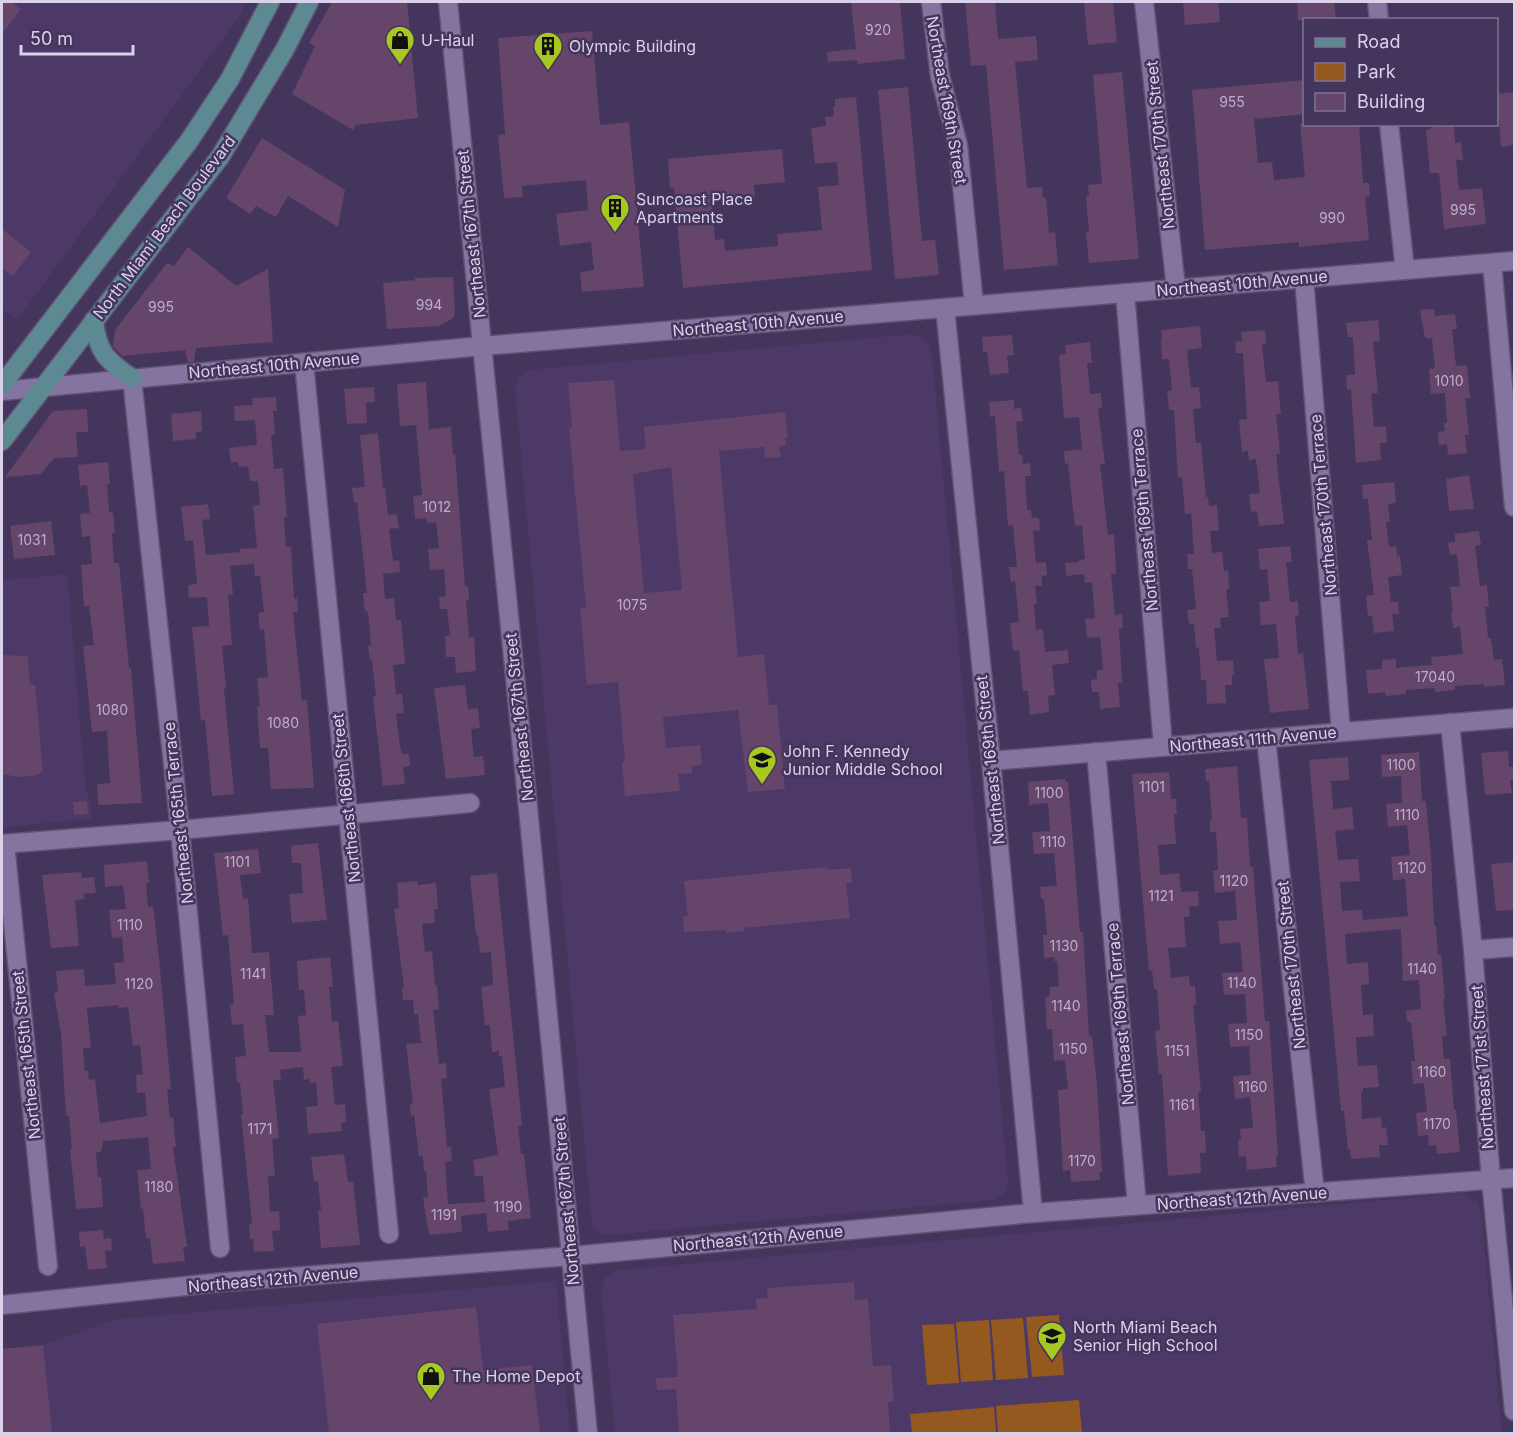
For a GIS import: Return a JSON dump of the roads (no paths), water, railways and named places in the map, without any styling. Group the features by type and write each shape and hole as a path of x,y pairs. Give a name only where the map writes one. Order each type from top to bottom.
{"main road":[{"name":"North Miami Beach Boulevard","path":"2,385 189,141 230,79 270,2"},
{"name":"North Miami Beach Boulevard","path":"2,441 220,157 285,49 309,2"},
{"path":"94,320 95,336 99,347 110,362 132,378"}],"street":[{"name":"Northeast 167th Street","path":"448,2 588,1434"},
{"name":"Northeast 169th Street","path":"931,2 940,76 958,145 974,305"},
{"name":"Northeast 170th Street","path":"1144,2 1176,288"},
{"path":"1377,2 1379,18"},
{"path":"1389,126 1405,270"},
{"name":"Northeast 10th Avenue","path":"2,391 482,346 1515,261"},
{"path":"1492,263 1515,507"},
{"name":"Northeast 170th Terrace","path":"1304,278 1341,732"},
{"name":"Northeast 169th Terrace","path":"1125,293 1163,747"},
{"name":"Northeast 169th Street","path":"945,308 991,760 1032,1213"},
{"name":"Northeast 166th Street","path":"304,363 389,1234"},
{"name":"Northeast 165th Terrace","path":"132,378 180,830 220,1248"},
{"name":"Northeast 11th Avenue","path":"991,760 1515,718"},
{"name":"Northeast 171st Street","path":"1450,723 1473,950 1491,1180 1515,1411"},
{"name":"Northeast 170th Street","path":"1266,738 1315,1193"},
{"name":"Northeast 169th Terrace","path":"1096,752 1137,1205"},
{"path":"3,844 180,830 470,802"},
{"name":"Northeast 165th Street","path":"3,844 48,1266"},
{"path":"1473,950 1515,947"},
{"name":"Northeast 12th Avenue","path":"2,1305 224,1282 572,1256 1032,1213 1515,1178"}],"place":[{"name":"U-Haul","path":"400,66"},
{"name":"Olympic Building","path":"548,72"},
{"name":"Suncoast Place Apartments","path":"615,234"},
{"name":"John F. Kennedy Junior Middle School","path":"762,786"},
{"name":"North Miami Beach Senior High School","path":"1052,1362"},
{"name":"The Home Depot","path":"431,1402"}]}
